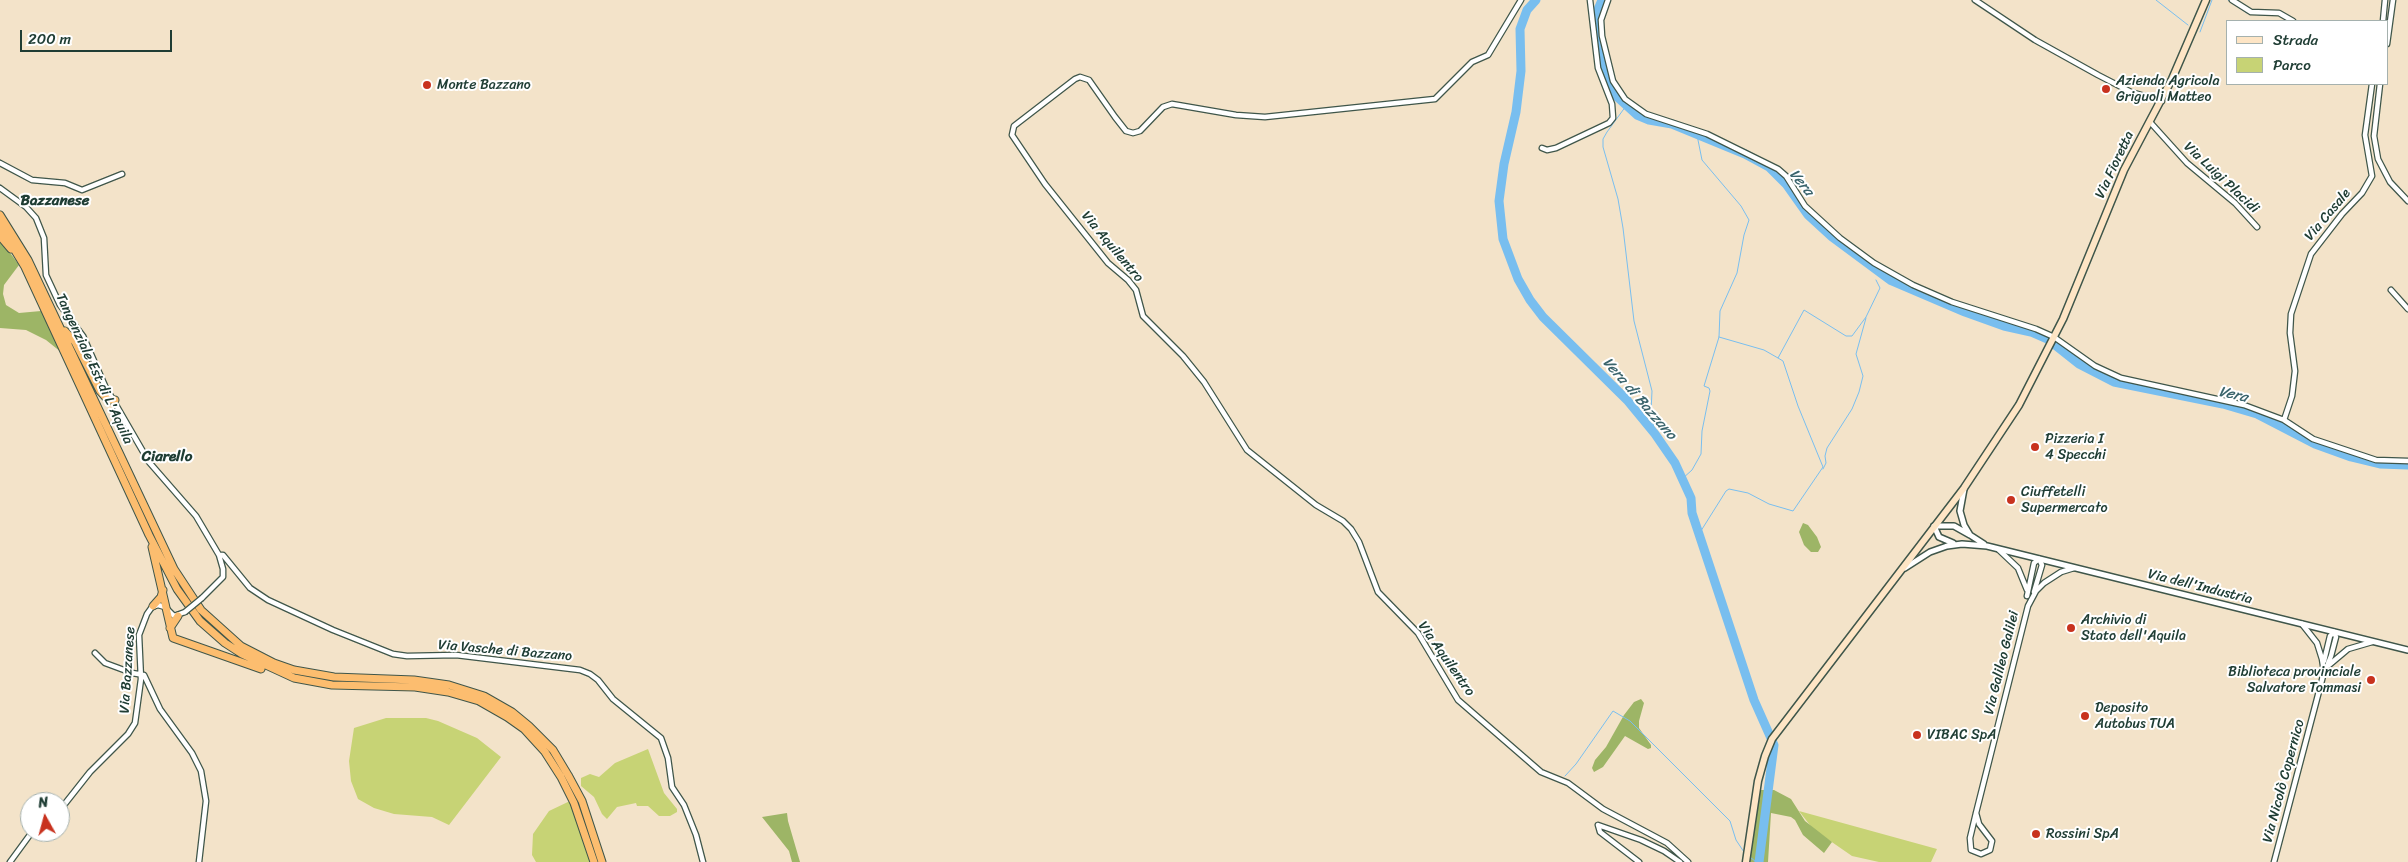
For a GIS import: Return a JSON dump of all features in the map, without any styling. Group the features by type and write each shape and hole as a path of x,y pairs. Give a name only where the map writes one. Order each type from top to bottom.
{"highway":[{"name":"Tangenziale Est di L'Aquila","path":"0,215 28,260 174,569 190,597 213,623 249,650 294,670 334,677 414,680 449,685 484,696 512,712 553,750 582,801 602,862"},
{"name":"Tangenziale Est di L'Aquila","path":"0,226 24,267 149,535 177,589 200,621 225,643 242,654 286,675 332,684 415,687 448,692 479,701 507,717 524,729 545,752 561,777 574,803 594,862"},
{"path":"0,236 24,267"},
{"path":"60,326 75,342 100,391 108,400 115,400"},
{"path":"149,535 172,636 178,641 286,675"},
{"path":"154,606 161,597 163,590"},
{"path":"170,628 172,622 181,614"}],"main road":[{"name":"Via Fioretta","path":"1746,862 1758,781 1769,744 1898,572 1964,488 2019,405 2053,340 2124,170 2162,101 2206,0"}],"street":[{"name":"Via Aquilentro","path":"1521,0 1488,55 1471,64 1452,85 1435,99 1265,117 1236,115 1172,104 1163,107 1140,131 1133,134 1126,131 1089,80 1080,77 1014,126 1012,135 1045,184 1108,263 1128,280 1136,290 1143,316 1183,356 1204,382 1247,450 1316,505 1343,521 1351,529 1359,542 1378,592 1418,634 1458,700 1525,756 1540,772 1568,782 1603,809 1667,843 1688,862"},
{"path":"1542,148 1550,150 1609,123 1613,118 1613,111 1598,68 1590,0"},
{"path":"1608,0 1601,20 1602,36 1614,81 1620,92 1631,104 1646,114 1706,134 1778,169 1786,176 1805,206 1840,238 1874,263 1913,285 1952,302 2036,329 2095,366 2121,378 2244,405 2284,420 2313,439 2376,460 2408,461"},
{"path":"1975,0 2035,40 2098,75 2131,92 2162,101"},
{"path":"2232,0 2251,12 2279,13 2291,20"},
{"path":"2383,20 2385,0"},
{"path":"2388,37 2393,0"},
{"name":"Via Casale","path":"2284,420 2290,407 2294,382 2294,359 2290,333 2291,314 2311,254 2342,214 2362,193 2372,176 2365,135 2372,85"},
{"path":"2380,85 2375,118 2375,146 2383,171 2408,200"},
{"name":"Via Luigi Placidi","path":"2150,122 2186,163 2235,203 2257,227"},
{"path":"0,164 30,179 67,184 82,190 122,174"},
{"path":"0,188 29,209 39,222 44,238 47,278 62,308 81,333 100,375 151,465 194,513 219,555 223,568 222,578 202,598 181,614 173,615 159,604 154,606"},
{"path":"2391,290 2408,309"},
{"path":"1964,488 1961,514 1964,525 1970,535"},
{"name":"Via dell'Industria","path":"1987,546 1954,526 1934,526 1940,538 1962,544 1987,546 2408,650"},
{"name":"Via dell'Industria","path":"1898,572 1930,552 1947,546 1962,544"},
{"name":"Via Galileo Galilei","path":"1995,548 2008,556 2018,568 2024,578 2030,597"},
{"name":"Via Vasche di Bazzano","path":"219,555 222,555 250,588 268,600 393,654 407,656 456,655 580,670 590,674 598,680 613,699 661,738 667,752 672,787 684,806 696,835 703,862"},
{"name":"Via Galileo Galilei","path":"1976,813 1979,824 1992,841 1990,850 1981,854 1972,852 1969,846 1976,813 2028,606 2034,563 2039,559 2042,565 2030,597"},
{"name":"Via Galileo Galilei","path":"2030,597 2055,575 2065,570 2077,568"},
{"name":"Via Bazzanese","path":"70,798 102,758 134,725 138,710 141,674 140,631 147,614 154,606"},
{"path":"2302,624 2317,643 2325,668"},
{"name":"Via Nicolò Copernico","path":"2274,862 2325,668 2335,638 2334,632"},
{"name":"Via Nicolò Copernico","path":"2325,668 2344,652 2372,642"},
{"path":"95,653 106,664 145,676 160,710 192,753 201,771 206,801 199,862"},
{"path":"1639,862 1600,831 1598,825 1641,840 1664,851 1680,862"},
{"path":"10,862 25,842"}],"green space":[{"path":"0,239 19,265 4,285 3,294 6,305 19,313 41,311 61,352 46,340 26,330 0,328"},
{"path":"1803,523 1808,525 1817,537 1821,547 1818,552 1811,552 1804,545 1799,532"},
{"path":"1641,699 1644,703 1639,728 1651,745 1651,748 1648,749 1625,736 1603,767 1594,772 1592,768 1595,760 1606,747 1624,715 1634,702"},
{"path":"386,718 426,718 438,721 477,738 501,757 449,825 432,817 394,814 374,808 358,799 351,781 349,761 354,728"},
{"path":"648,749 664,793 677,809 677,812 670,816 659,816 648,806 637,806 636,803 617,807 607,819 602,814 594,797 581,786 581,778 590,774 599,777 615,763"},
{"path":"1759,790 1774,790 1791,799 1805,821 1832,842 1824,853 1803,835 1795,820 1791,817 1771,813 1768,862 1748,862"},
{"path":"570,801 591,862 536,862 532,855 533,834 549,811"},
{"path":"1799,811 1937,849 1931,862 1879,862 1852,856 1813,829"},
{"path":"787,813 800,862 792,862 789,851 762,817"}],"waterway":[{"name":"Vera di Bazzano","path":"1536,0 1527,10 1520,29 1521,71 1516,112 1504,164 1499,201 1503,239 1518,279 1530,300 1543,317 1627,400 1655,434 1675,463 1691,498 1692,513 1754,700 1774,745 1759,862"},
{"name":"Vera","path":"1602,0 1597,12 1597,25 1608,84 1615,95 1637,115 1649,120 1672,124 1745,154 1769,167 1786,184 1808,215 1832,237 1890,280 1965,312 2004,326 2031,332 2047,339"},
{"path":"2156,0 2188,25"},
{"path":"2200,32 2212,0"},
{"path":"2228,0 2247,13 2260,15"},
{"path":"1626,106 1603,139 1603,147 1618,199 1634,321 1652,391 1651,412 1655,434"},
{"path":"1682,479 1692,470 1701,454 1702,431 1710,391 1709,388 1704,386 1719,337 1720,311 1737,273 1744,235 1749,220 1741,206 1702,160 1697,135"},
{"path":"1719,337 1764,350 1778,358 1804,310 1846,336 1852,336 1866,317 1880,288 1876,280"},
{"path":"1823,469 1826,463 1827,448 1852,409 1859,392 1863,376 1856,354 1866,318"},
{"name":"Vera","path":"2055,345 2079,364 2114,382 2223,404 2257,414 2315,444 2351,457 2380,464 2408,465"},
{"path":"1699,534 1729,489 1748,493 1769,504 1793,511 1823,467 1798,406 1783,361 1778,358"},
{"path":"1565,776 1576,764 1613,711 1630,721 1730,821 1736,840 1744,852"},
{"path":"1750,857 1756,862"}],"place":[{"name":"Monte Bazzano","path":"427,85"},
{"name":"Azienda Agricola Griguoli Matteo","path":"2106,89"},
{"name":"Pizzeria I 4 Specchi","path":"2035,447"},
{"name":"Ciuffetelli Supermercato","path":"2011,500"},
{"name":"Archivio di Stato dell'Aquila","path":"2071,628"},
{"name":"Biblioteca provinciale Salvatore Tommasi","path":"2371,680"},
{"name":"Deposito Autobus TUA","path":"2085,716"},
{"name":"VIBAC SpA","path":"1917,735"},
{"name":"Rossini SpA","path":"2036,834"}],"district":[{"name":"Bazzanese","path":"55,201"},
{"name":"Ciarello","path":"167,457"}]}
